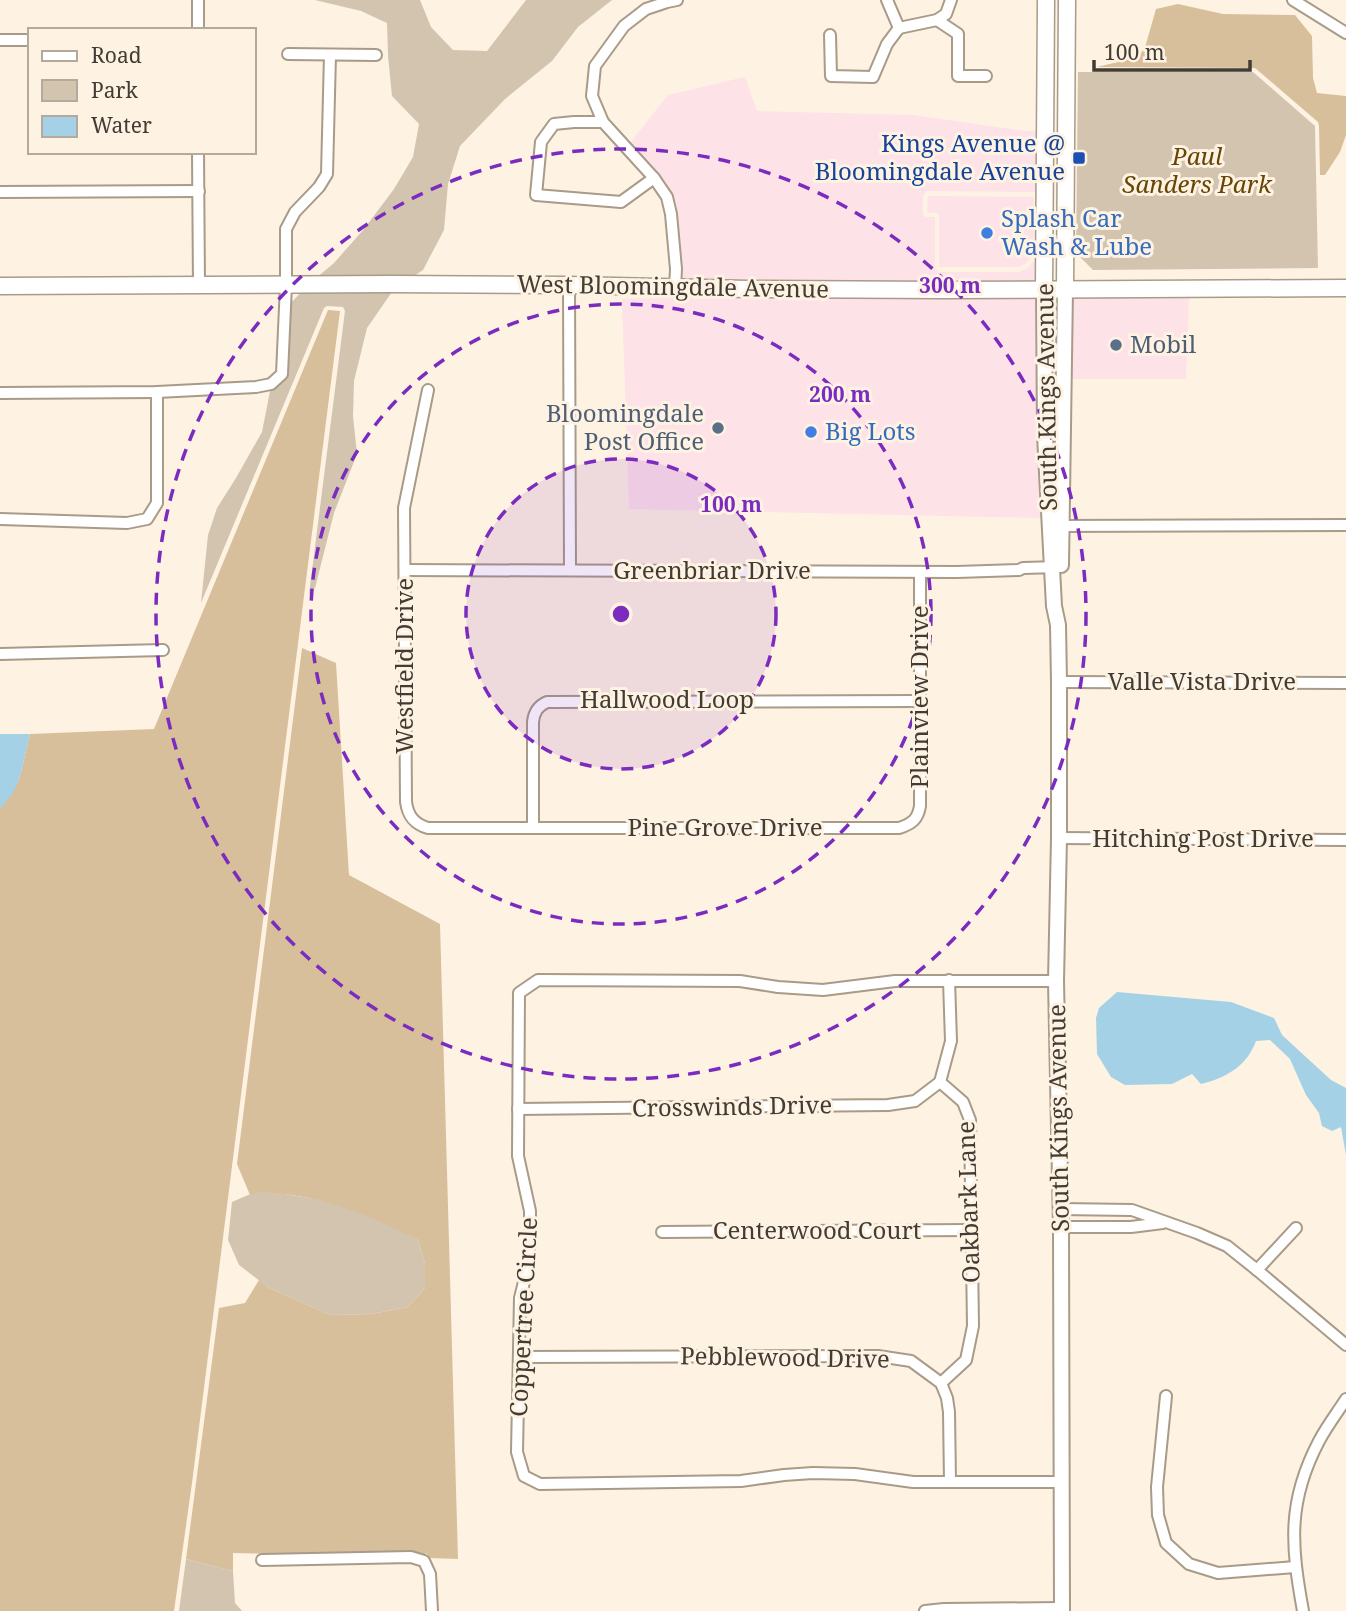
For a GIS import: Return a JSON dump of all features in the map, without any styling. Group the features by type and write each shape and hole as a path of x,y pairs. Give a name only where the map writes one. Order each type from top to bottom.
{"main road":[{"name":"South Kings Avenue","path":"1044,290 1046,0"},
{"name":"South Kings Avenue","path":"1065,290 1067,0"},
{"name":"West Bloomingdale Avenue","path":"0,286 391,284 1044,290 1346,288"}],"street":[{"path":"198,0 198,28"},
{"path":"675,288 676,269 667,197 654,178 603,122 592,96 594,66 624,26 646,9 677,0"},
{"path":"887,0 899,28"},
{"path":"830,35 831,76 873,77 887,44 899,28 937,20 946,14 951,0"},
{"path":"1293,0 1346,33"},
{"path":"937,20 958,34 958,76 986,76"},
{"path":"0,40 28,40"},
{"path":"288,54 376,55"},
{"path":"0,393 158,392 256,387 271,384 282,374 286,229 295,212 319,187 327,174 330,55"},
{"path":"603,122 554,124 541,142 536,195 621,202 654,178"},
{"path":"198,154 199,286"},
{"path":"0,192 199,191"},
{"path":"569,285 570,570"},
{"name":"South Kings Avenue","path":"1044,290 1045,435 1056,526"},
{"name":"South Kings Avenue","path":"1062,1609 1056,981 1059,682 1058,625 1054,606 1065,290"},
{"name":"Westfield Drive","path":"428,390 404,508 406,802 409,815 415,823 428,828 533,828"},
{"path":"0,519 127,523 147,519 157,503 158,392"},
{"path":"1056,526 1346,525"},
{"name":"Greenbriar Drive","path":"405,570 1057,570"},
{"name":"Plainview Drive","path":"915,821 920,806 920,572"},
{"path":"0,654 163,650"},
{"name":"Valle Vista Drive","path":"1059,682 1346,683"},
{"name":"Hallwood Loop","path":"533,828 533,722 539,707 547,702 920,701"},
{"name":"Pine Grove Drive","path":"533,828 900,828 915,821"},
{"name":"Hitching Post Drive","path":"1059,838 1346,840"},
{"name":"Coppertree Circle","path":"1056,981 895,981 823,990 740,981 538,980 519,993 518,1156 530,1211 530,1231 526,1274 520,1298 517,1452 524,1476 540,1484 741,1481 813,1473 855,1474 913,1482 1061,1482"},
{"path":"940,1082 951,1041 950,980"},
{"name":"Crosswinds Drive","path":"518,1109 888,1105 915,1101 940,1082"},
{"name":"Oakbark Lane","path":"940,1082 963,1102 970,1120 973,1326 966,1360 941,1382"},
{"path":"1060,1209 1132,1210 1197,1233 1227,1247 1346,1345"},
{"path":"1060,1227 1131,1227 1166,1223"},
{"path":"1257,1269 1296,1228"},
{"name":"Centerwood Court","path":"662,1232 971,1230"},
{"name":"Pebblewood Drive","path":"520,1357 878,1356 911,1361 941,1382"},
{"path":"941,1382 949,1412 950,1482"},
{"path":"1166,1396 1157,1487 1158,1516 1166,1543 1189,1564 1219,1573 1295,1567"},
{"path":"1303,1611 1295,1567 1293,1532 1297,1498 1305,1472 1320,1440 1346,1399"},
{"path":"262,1560 411,1557 424,1561 430,1574 432,1611"},
{"path":"925,1611 1062,1609"}],"shaded area":[{"path":"1178,4 1223,14 1295,15 1312,36 1313,78 1317,93 1346,96 1346,135 1340,152 1325,175 1320,175 1318,122 1255,68 1097,67 1139,57 1146,44 1156,9"},
{"path":"745,77 757,111 913,115 1040,131 1039,284 681,282 677,214 672,196 656,170 630,143 668,95","holes":["927,191 1035,192 1037,257 1028,268 1019,272 938,272 935,267 935,217 926,217 923,214 923,196"]},
{"name":"Splash Car Wash & Lube","path":"928,196 1034,197 1034,250 1031,258 1018,267 939,267 939,216 937,213 927,212"},
{"path":"676,294 1039,296 1044,518 629,509 622,299 676,297"},
{"path":"1070,296 1189,296 1186,379 1070,379"},
{"path":"328,310 340,311 174,1611 0,1611 0,808 19,780 30,734 154,729"},
{"path":"302,648 336,663 349,875 440,924 458,1559 430,1558 426,1553 424,1555 410,1551 233,1553 233,1571 186,1559 219,1308 245,1303 259,1280 269,1288 330,1315 371,1314 408,1307 425,1288 425,1263 418,1240 369,1217 318,1200 266,1192 250,1195 237,1164"}],"green space":[{"path":"315,0 420,0 431,27 453,50 487,51 526,0 612,0 578,27 552,61 505,99 460,146 448,184 444,230 423,270 411,278 315,279 334,263 364,229 394,189 413,157 419,124 392,96 387,23 361,11"},
{"name":"Paul Sanders Park","path":"1078,72 1253,72 1315,126 1318,268 1093,270 1076,253"},
{"path":"302,291 392,292 367,328 354,381 353,416 357,454 334,513 315,588 309,594 345,311 343,307 324,308 201,603 208,535 217,508 262,432 270,391 287,375 291,303"},
{"path":"257,1191 300,1196 356,1210 418,1240 425,1263 425,1288 408,1307 371,1314 330,1315 269,1288 239,1265 228,1240 232,1202"},
{"path":"186,1559 233,1571 235,1603 242,1611 179,1611"}],"water":[{"path":"0,734 30,734 19,780 0,809"},
{"path":"1117,992 1231,1002 1274,1018 1282,1035 1331,1080 1346,1088 1346,1155 1341,1127 1332,1131 1322,1126 1319,1113 1306,1095 1290,1059 1270,1040 1256,1041 1247,1057 1234,1070 1201,1084 1192,1074 1172,1084 1125,1085 1111,1077 1097,1054 1096,1018 1099,1008"}],"place":[{"name":"Kings Avenue @ Bloomingdale Avenue","path":"1079,158"},
{"name":"Splash Car Wash & Lube","path":"987,233"},
{"name":"Mobil","path":"1116,345"},
{"name":"Bloomingdale Post Office","path":"718,428"},
{"name":"Big Lots","path":"811,432"}]}
